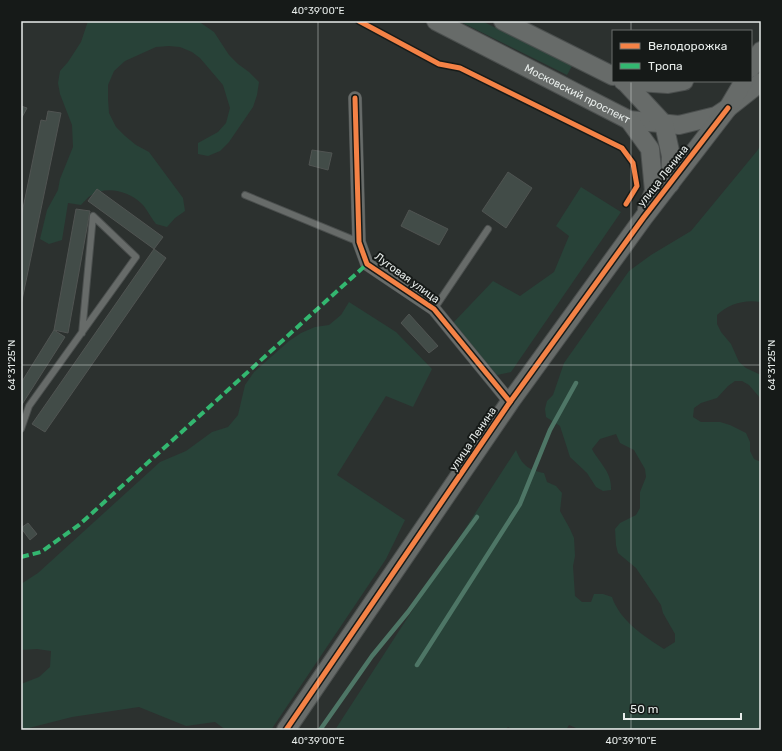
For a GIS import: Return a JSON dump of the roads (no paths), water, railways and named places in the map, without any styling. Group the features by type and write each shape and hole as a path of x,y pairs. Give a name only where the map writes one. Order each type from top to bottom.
{"street":[{"name":"Московский проспект","path":"436,21 629,120 679,125 716,116 728,108"},
{"path":"503,21 612,76"},
{"path":"752,55 761,47"},
{"path":"752,66 761,51"},
{"path":"622,82 664,124 671,156 670,184"},
{"path":"644,82 668,84 679,82"},
{"name":"улица Ленина","path":"286,730 510,402 644,217 728,108 743,82"},
{"name":"улица Ленина","path":"728,108 761,82"},
{"name":"Луговая улица","path":"355,98 359,242 367,264 434,309 510,402"},
{"path":"629,120 650,149 654,191 644,217"}],"lane":[{"path":"245,195 359,242"},
{"path":"21,429 29,406 82,334 136,257 93,216 82,334"},
{"path":"434,309 488,229"}],"waterway":[{"path":"417,665 520,504 550,430 576,383"},
{"path":"320,730 372,656 408,612 477,517"}]}
